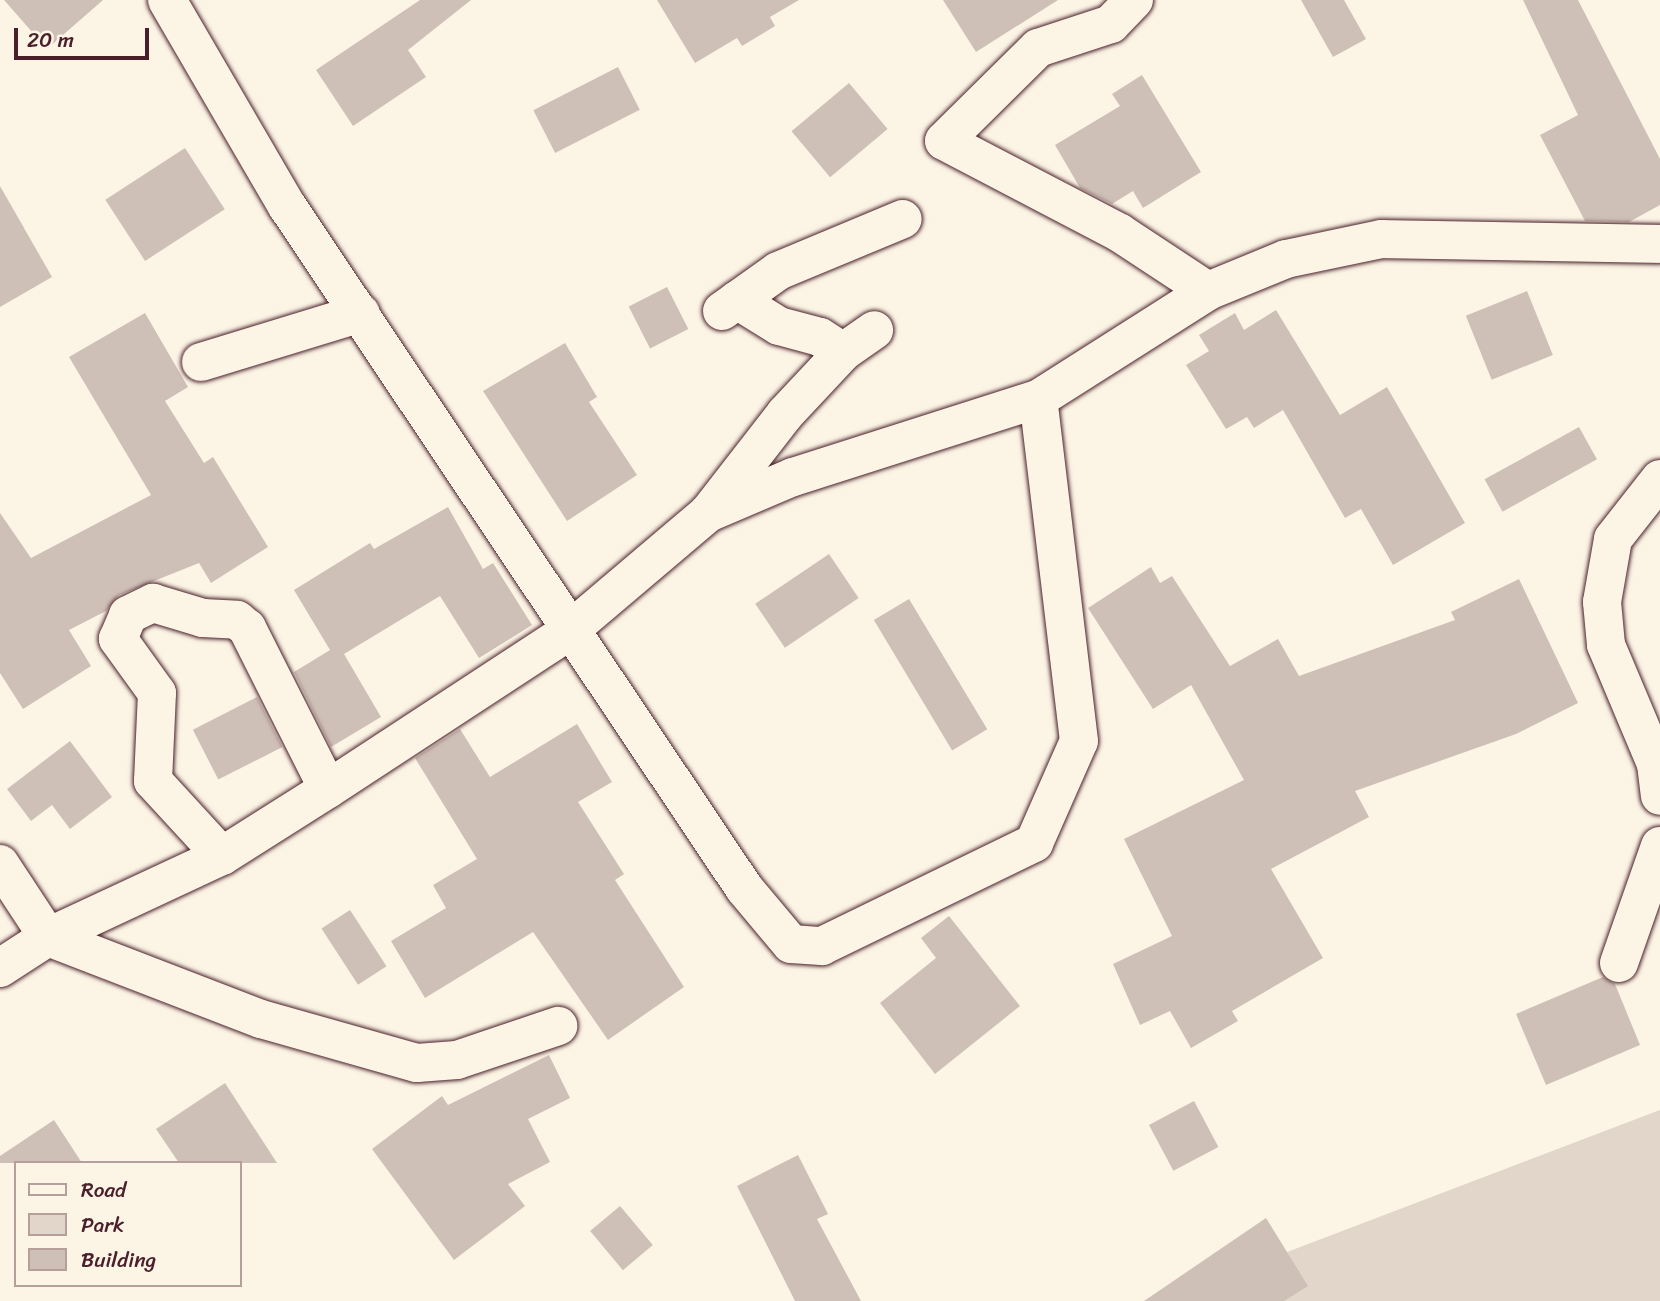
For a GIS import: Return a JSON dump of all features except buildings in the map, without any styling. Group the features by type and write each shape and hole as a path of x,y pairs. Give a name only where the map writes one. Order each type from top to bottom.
{"street":[{"path":"167,0 287,206 361,313 569,631 768,922 791,944 822,946 1034,843 1079,741 1038,399"},
{"path":"1134,0 1111,24 1038,48 944,141 1120,233 1208,291"},
{"path":"843,352 820,337 779,326 729,305 778,271 903,219"},
{"path":"708,513 793,477 1038,399 1208,291 1286,259 1382,239 1660,244"},
{"path":"201,362 361,313"},
{"path":"0,968 48,937 222,856 569,631 708,513 759,443 843,352 874,330"},
{"path":"1660,479 1613,539 1602,602 1606,645 1656,764 1660,796"},
{"path":"222,856 153,781 157,693 118,639 128,615 153,603 203,618 237,620 247,628 328,789"},
{"path":"1619,964 1659,852"},
{"path":"0,864 48,937 261,1019 417,1063 457,1060 558,1026"}],"green space":[{"path":"1660,1110 1660,1301 1158,1301"}]}
